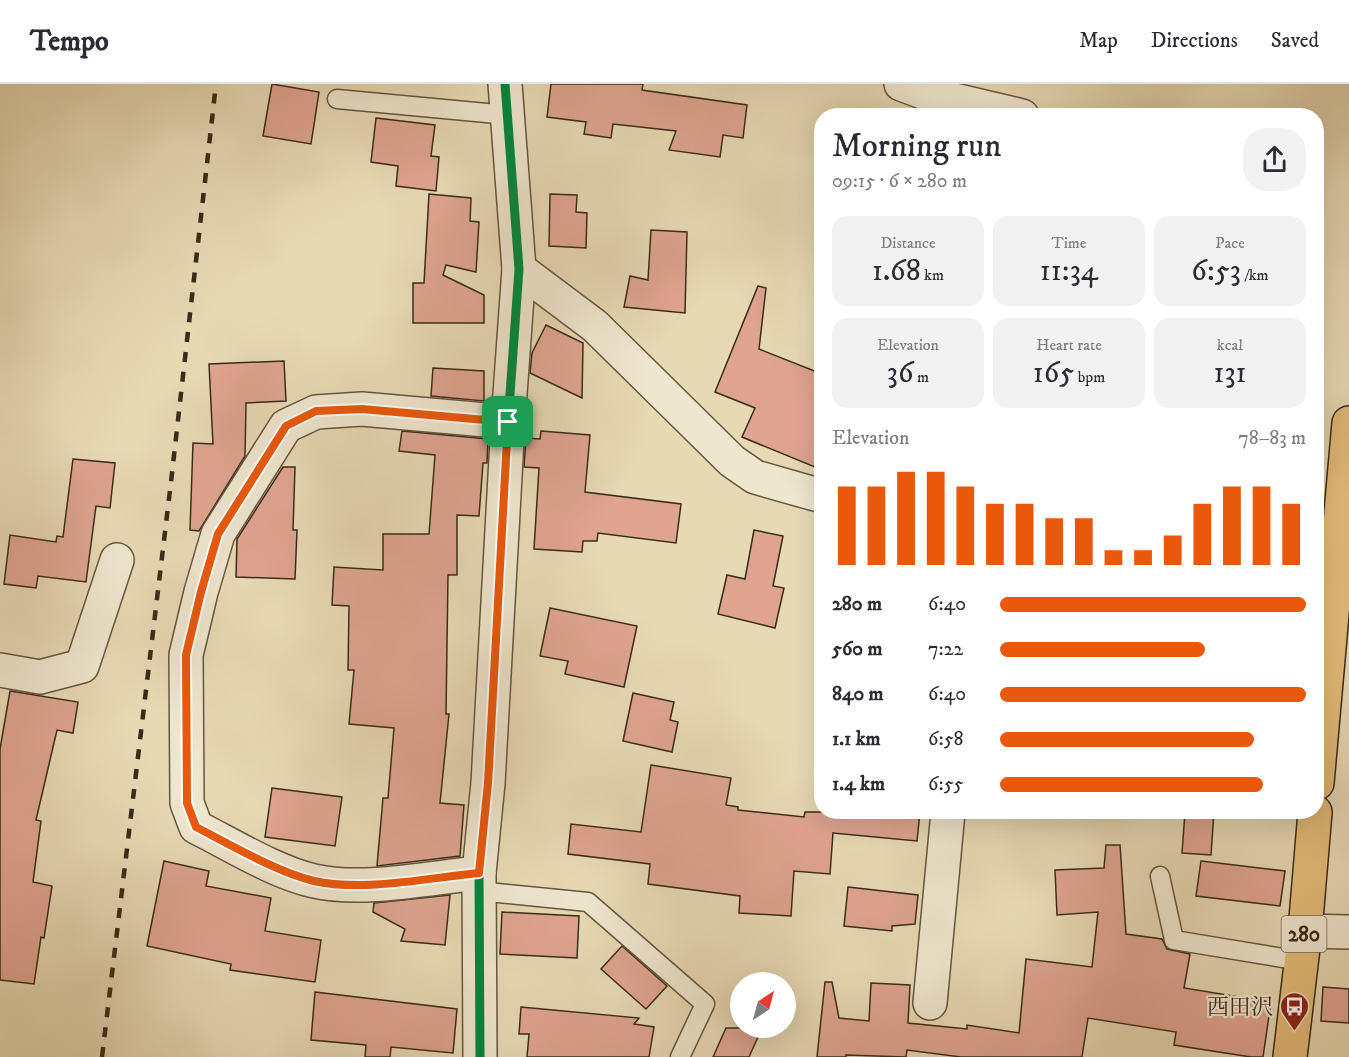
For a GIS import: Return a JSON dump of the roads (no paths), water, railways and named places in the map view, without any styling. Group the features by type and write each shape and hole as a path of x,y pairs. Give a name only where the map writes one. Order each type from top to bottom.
{"highway":[{"path":"1324,620 1325,597 1344,528 1349,423"},
{"name":"280","path":"1290,1057 1314,819"}],"street":[{"path":"901,84 925,93 988,108"},
{"path":"480,1057 478,882 488,783 519,269 507,99"},
{"path":"519,269 595,326 732,461 755,477 814,494"},
{"path":"478,882 357,886 313,881 270,864 196,827 187,803 186,655 218,534 286,426 316,411 362,409 508,422"},
{"path":"0,670 40,677 82,666 117,560"},
{"path":"930,1003 947,819"},
{"path":"1303,946 1349,932"}],"lane":[{"path":"337,99 507,99"},
{"path":"1160,876 1174,940 1303,946"},
{"path":"478,882 588,902 705,1004 680,1057"}],"railway":[{"path":"102,1057 216,84"}],"place":[{"name":"西田沢","path":"1294,1032"}]}
